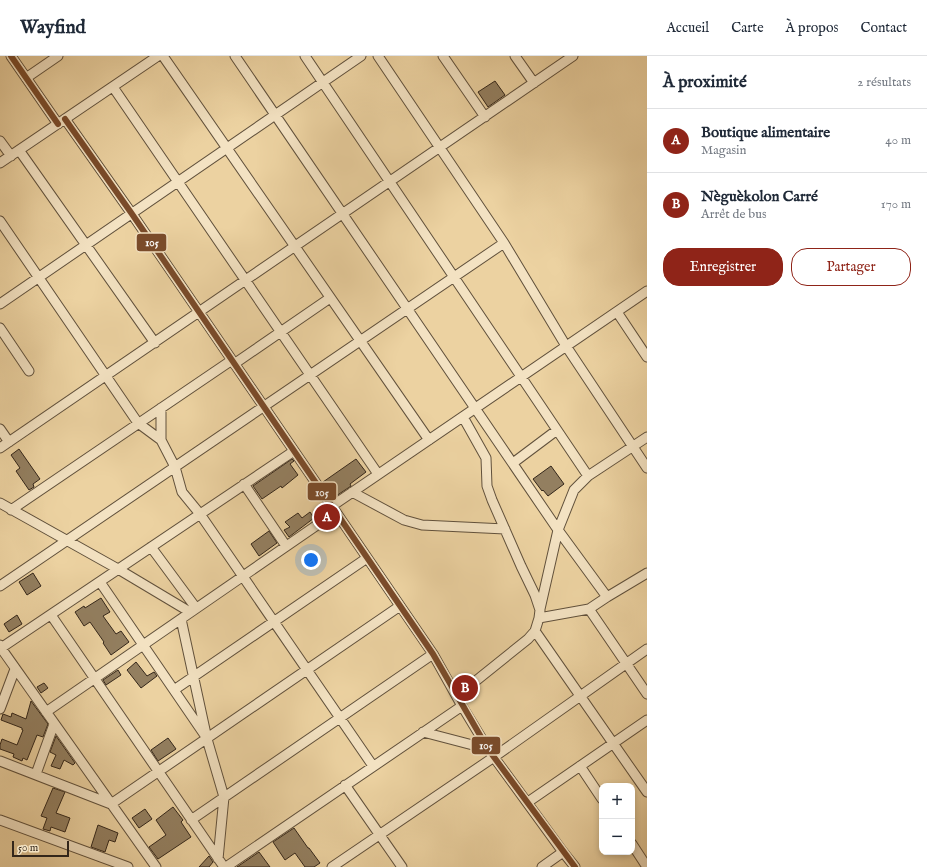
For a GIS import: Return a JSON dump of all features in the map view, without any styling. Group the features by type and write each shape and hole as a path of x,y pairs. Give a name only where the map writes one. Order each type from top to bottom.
{"street":[{"path":"11,56 26,78 62,122 132,214 433,654 488,749 575,867"},
{"path":"26,78 58,56"},
{"path":"0,163 158,56"},
{"path":"163,56 429,440"},
{"path":"235,56 558,530 607,597"},
{"path":"305,56 588,476"},
{"path":"0,304 361,56"},
{"path":"378,56 504,243 566,346 647,468"},
{"path":"443,56 485,117"},
{"path":"515,56 534,83"},
{"path":"0,448 573,56"},
{"path":"113,87 378,474"},
{"path":"0,141 11,156"},
{"path":"19,150 155,343"},
{"path":"0,221 138,423 161,440 175,467 182,492 200,514 373,766"},
{"path":"0,586 504,243"},
{"path":"46,712 286,546 334,509 352,492 647,292"},
{"path":"11,510 138,423 281,332 330,298"},
{"path":"617,312 647,357"},
{"path":"0,328 30,371"},
{"path":"161,408 161,440"},
{"path":"462,417 486,458 487,486 535,595 540,614"},
{"path":"0,429 9,442"},
{"path":"513,463 558,430"},
{"path":"457,696 535,632 558,530 574,490 588,476 647,437"},
{"path":"156,867 0,646 100,582 294,451"},
{"path":"244,484 286,546"},
{"path":"352,492 404,520 422,525 505,529"},
{"path":"0,503 66,541 193,610"},
{"path":"151,547 193,610"},
{"path":"174,690 367,558"},
{"path":"540,614 589,609 647,573"},
{"path":"100,582 207,738"},
{"path":"111,804 400,606"},
{"path":"589,609 647,694"},
{"path":"51,614 191,820 225,867 462,706"},
{"path":"181,619 207,738 224,798 218,859"},
{"path":"535,632 647,792"},
{"path":"332,867 494,757 647,649"},
{"path":"191,820 433,654"},
{"path":"0,709 15,669"},
{"path":"528,802 647,720"},
{"path":"36,774 54,724"},
{"path":"423,732 488,749"},
{"path":"0,761 111,804"},
{"path":"580,766 599,794"},
{"path":"345,786 402,867"},
{"path":"0,820 128,867"},
{"path":"635,849 647,867"},
{"path":"542,867 563,852"}],"building":[{"path":"495,81 505,95 488,107 478,92"},
{"path":"19,449 40,479 33,484 34,487 29,490 16,471 20,468 11,455"},
{"path":"292,459 294,461 290,464 298,475 282,488 281,486 262,499 253,486"},
{"path":"356,459 366,472 350,484 351,486 333,498 323,482"},
{"path":"551,466 564,484 548,496 533,479"},
{"path":"310,512 314,518 289,537 284,530 290,527 285,522 298,513 302,518"},
{"path":"269,531 277,543 259,556 251,544"},
{"path":"33,573 41,586 27,595 19,582"},
{"path":"101,598 110,612 103,616 116,634 121,631 129,642 111,655 90,622 84,626 75,612 84,606 85,608"},
{"path":"17,615 22,624 9,632 4,624"},
{"path":"136,662 147,676 154,672 157,676 141,688 127,670"},
{"path":"118,670 121,675 106,685 103,680"},
{"path":"44,683 48,688 41,693 37,687"},
{"path":"31,701 48,724 43,737 37,735 27,760 23,758 22,761 13,757 14,754 0,749 0,745 2,739 17,745 23,730 22,728 1,720 3,714 11,717 12,713 26,719"},
{"path":"56,736 75,763 73,765 64,760 60,769 51,766 56,755 50,752"},
{"path":"168,738 176,749 158,761 151,750"},
{"path":"53,788 65,792 56,813 70,818 65,832 51,827 50,831 43,829 47,818 41,816"},
{"path":"173,807 183,820 181,822 191,837 158,859 149,847 166,835 156,820"},
{"path":"145,809 152,819 139,828 132,818"},
{"path":"98,825 118,833 115,842 109,840 105,852 91,847"},
{"path":"294,828 320,863 314,867 305,867 295,853 285,860 273,842"},
{"path":"259,852 270,867 237,867"},
{"path":"209,856 213,862 209,867 199,867"}],"transit line":[{"name":"105","path":"11,56 58,124"},
{"name":"105","path":"65,119 132,214 433,654 488,749 575,867"}],"place":[{"name":"Boutique alimentaire","path":"327,517"},
{"name":"Nèguèkolon Carré","path":"465,688"}]}
